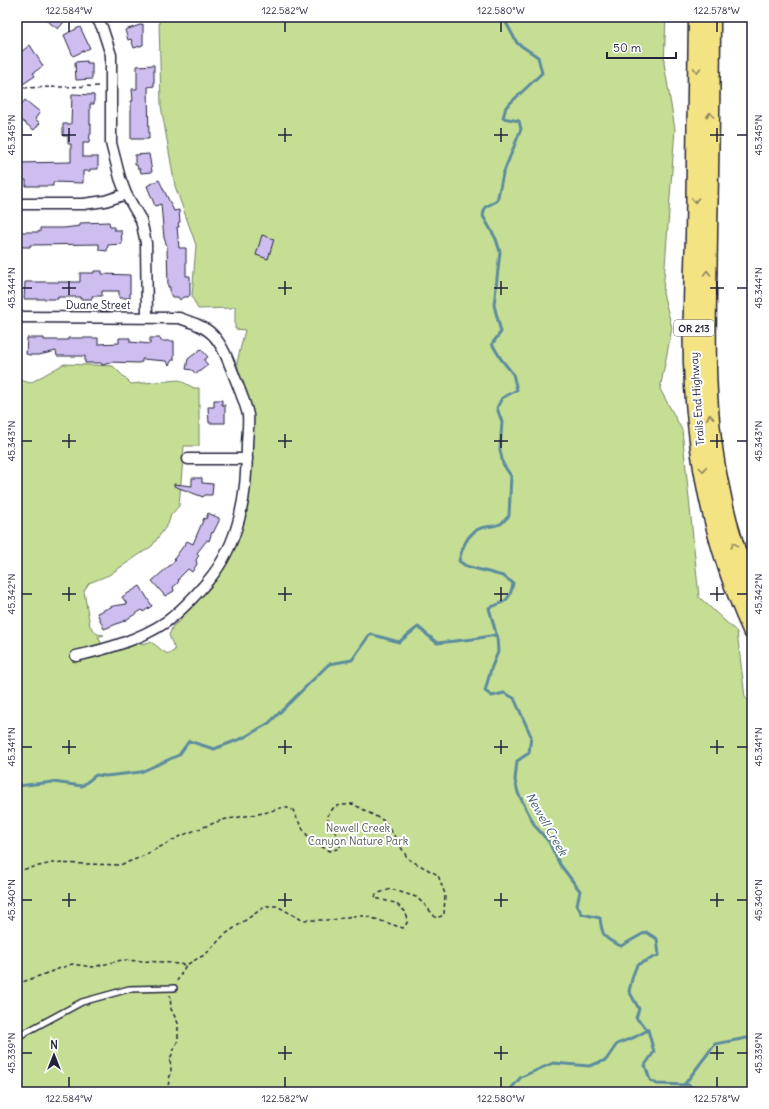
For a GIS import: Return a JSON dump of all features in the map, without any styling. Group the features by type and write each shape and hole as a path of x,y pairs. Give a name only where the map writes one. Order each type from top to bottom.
{"highway":[{"name":"Trails End Highway","path":"698,17 693,311 696,416 705,480 717,534 732,582 752,630"},
{"name":"Trails End Highway","path":"711,17 707,301 709,398 713,445 720,488 732,539 752,595"}],"street":[{"path":"96,17 102,27 111,55 111,143 120,178 126,194 141,220 146,243 147,317"},
{"path":"17,204 83,204 105,201 126,194"},
{"name":"Duane Street","path":"17,317 179,318 198,324 213,335 224,350 243,398 248,416 246,485 243,507 237,527 219,565 208,581 167,621 146,634 106,649 76,656"},
{"path":"188,459 247,459"}],"lane":[{"path":"17,1037 82,1002 129,989 174,988"}],"path":[{"path":"17,88 94,86"},
{"path":"17,869 21,870 52,863 120,865 139,858 183,835 222,820 264,813 284,807 293,810 304,832 315,843 330,851 340,848 340,838 329,825 327,816 335,806 353,804 386,822 408,859 438,875 445,894 444,916 436,918 416,897 391,889 376,894 375,898 395,903 406,912 407,923 403,928 366,916 353,916 332,920 302,920 277,906 266,906 224,935 206,954 186,965 170,996 171,1009 178,1023 178,1040 170,1059 171,1070 167,1092"},
{"path":"17,984 72,964 93,967 122,960 186,965"}],"green space":[{"name":"Newell Creek Canyon Nature Park","path":"159,17 666,17 664,63 675,129 663,293 672,328 660,389 682,430 699,597 737,632 745,697 752,705 752,1092 17,1092 17,379 30,383 64,364 113,366 131,384 179,380 194,388 199,388 199,446 184,446 179,506 171,515 168,524 152,546 109,575 89,583 84,591 90,626 97,634 104,635 98,637 103,646 129,641 141,644 150,642 169,654 175,650 169,635 173,626 181,620 181,612 236,536 251,429 237,362 245,330 235,329 235,306 231,308 198,309 192,297 196,245 175,186 161,106"}],"building":[{"path":"42,17 68,17 58,29"},
{"path":"143,24 143,45 134,48 131,39 128,40 125,30"},
{"path":"80,27 90,48 73,56 64,35"},
{"path":"30,45 43,66 33,73 35,76 23,84 17,75 17,55"},
{"path":"87,61 87,63 92,63 92,79 76,80 75,62"},
{"path":"154,65 154,86 148,87 149,139 131,139 131,101 133,101 132,89 137,89 137,66"},
{"path":"72,94 94,95 94,104 90,104 91,134 89,143 83,143 83,157 98,157 98,169 83,171 83,183 53,182 53,186 26,186 26,180 17,179 17,163 71,162 71,144 68,144 68,136 63,136 63,124 71,124"},
{"path":"25,100 40,112 35,119 40,123 34,130 17,117 17,110"},
{"path":"149,154 152,172 141,173 137,165 135,165 135,155"},
{"path":"159,180 174,211 179,210 180,222 178,223 179,227 177,227 179,248 186,248 186,276 190,276 190,295 188,297 183,297 180,300 178,297 172,297 170,287 168,287 167,246 164,238 161,204 155,206 147,186"},
{"path":"109,222 110,227 114,227 114,230 121,230 122,244 108,245 107,251 99,250 99,244 30,245 30,247 17,247 17,232 40,232 40,228 64,228 80,226 80,223"},
{"path":"262,235 274,239 268,259 256,255"},
{"path":"94,271 102,271 102,274 130,275 130,298 119,298 119,291 102,291 102,296 92,296 92,299 80,299 80,297 58,297 58,299 24,299 25,282 80,282 80,273 94,273"},
{"path":"27,338 68,340 68,338 98,338 98,344 119,343 119,338 130,338 130,342 150,344 150,338 160,338 161,341 174,341 174,360 172,360 169,365 166,361 142,359 142,362 138,363 110,362 102,365 101,363 85,363 85,356 57,356 56,351 39,355 30,355 26,354"},
{"path":"201,349 208,357 204,360 208,365 196,374 192,370 186,369 188,359"},
{"path":"214,400 222,400 222,405 225,405 225,423 209,423 208,407 214,407"},
{"path":"192,478 202,478 202,483 213,484 212,495 205,495 203,497 174,486 174,484 192,486"},
{"path":"208,513 219,518 209,541 207,540 197,553 199,555 196,560 197,564 192,572 188,569 179,578 178,583 173,587 174,591 165,596 152,581 176,560 174,559 187,541 193,544 204,518 206,519"},
{"path":"140,586 152,606 143,612 142,610 124,621 104,629 97,613 113,606 127,604 122,597"}],"waterway":[{"name":"Newell Creek","path":"503,17 517,43 538,57 542,73 506,107 503,118 519,121 521,129 503,174 497,201 485,207 483,216 496,239 500,252 494,305 501,332 492,344 501,359 513,374 517,390 502,398 497,408 502,422 500,450 503,464 511,476 509,516 500,524 481,528 472,533 464,546 459,561 466,566 503,576 513,583 508,598 489,608 497,637 498,652 491,669 485,691 492,696 504,693 514,698 531,736 529,753 517,761 515,780 518,793 535,826 549,842 559,863 580,891 577,905 582,914 600,918 605,936 621,946 646,932 657,939 659,955 637,965 629,991 639,1009 636,1018 648,1030 654,1052 645,1065 650,1080 657,1084 689,1085 698,1092"},
{"path":"17,786 53,782 82,786 96,775 106,776 141,772 179,755 189,741 214,749 243,738 269,723 329,664 352,660 370,634 399,642 418,627 437,643 496,635"},
{"path":"508,1092 521,1077 553,1063 589,1066 606,1060 617,1044 648,1030"},
{"path":"684,1085 715,1044 752,1037"}]}
